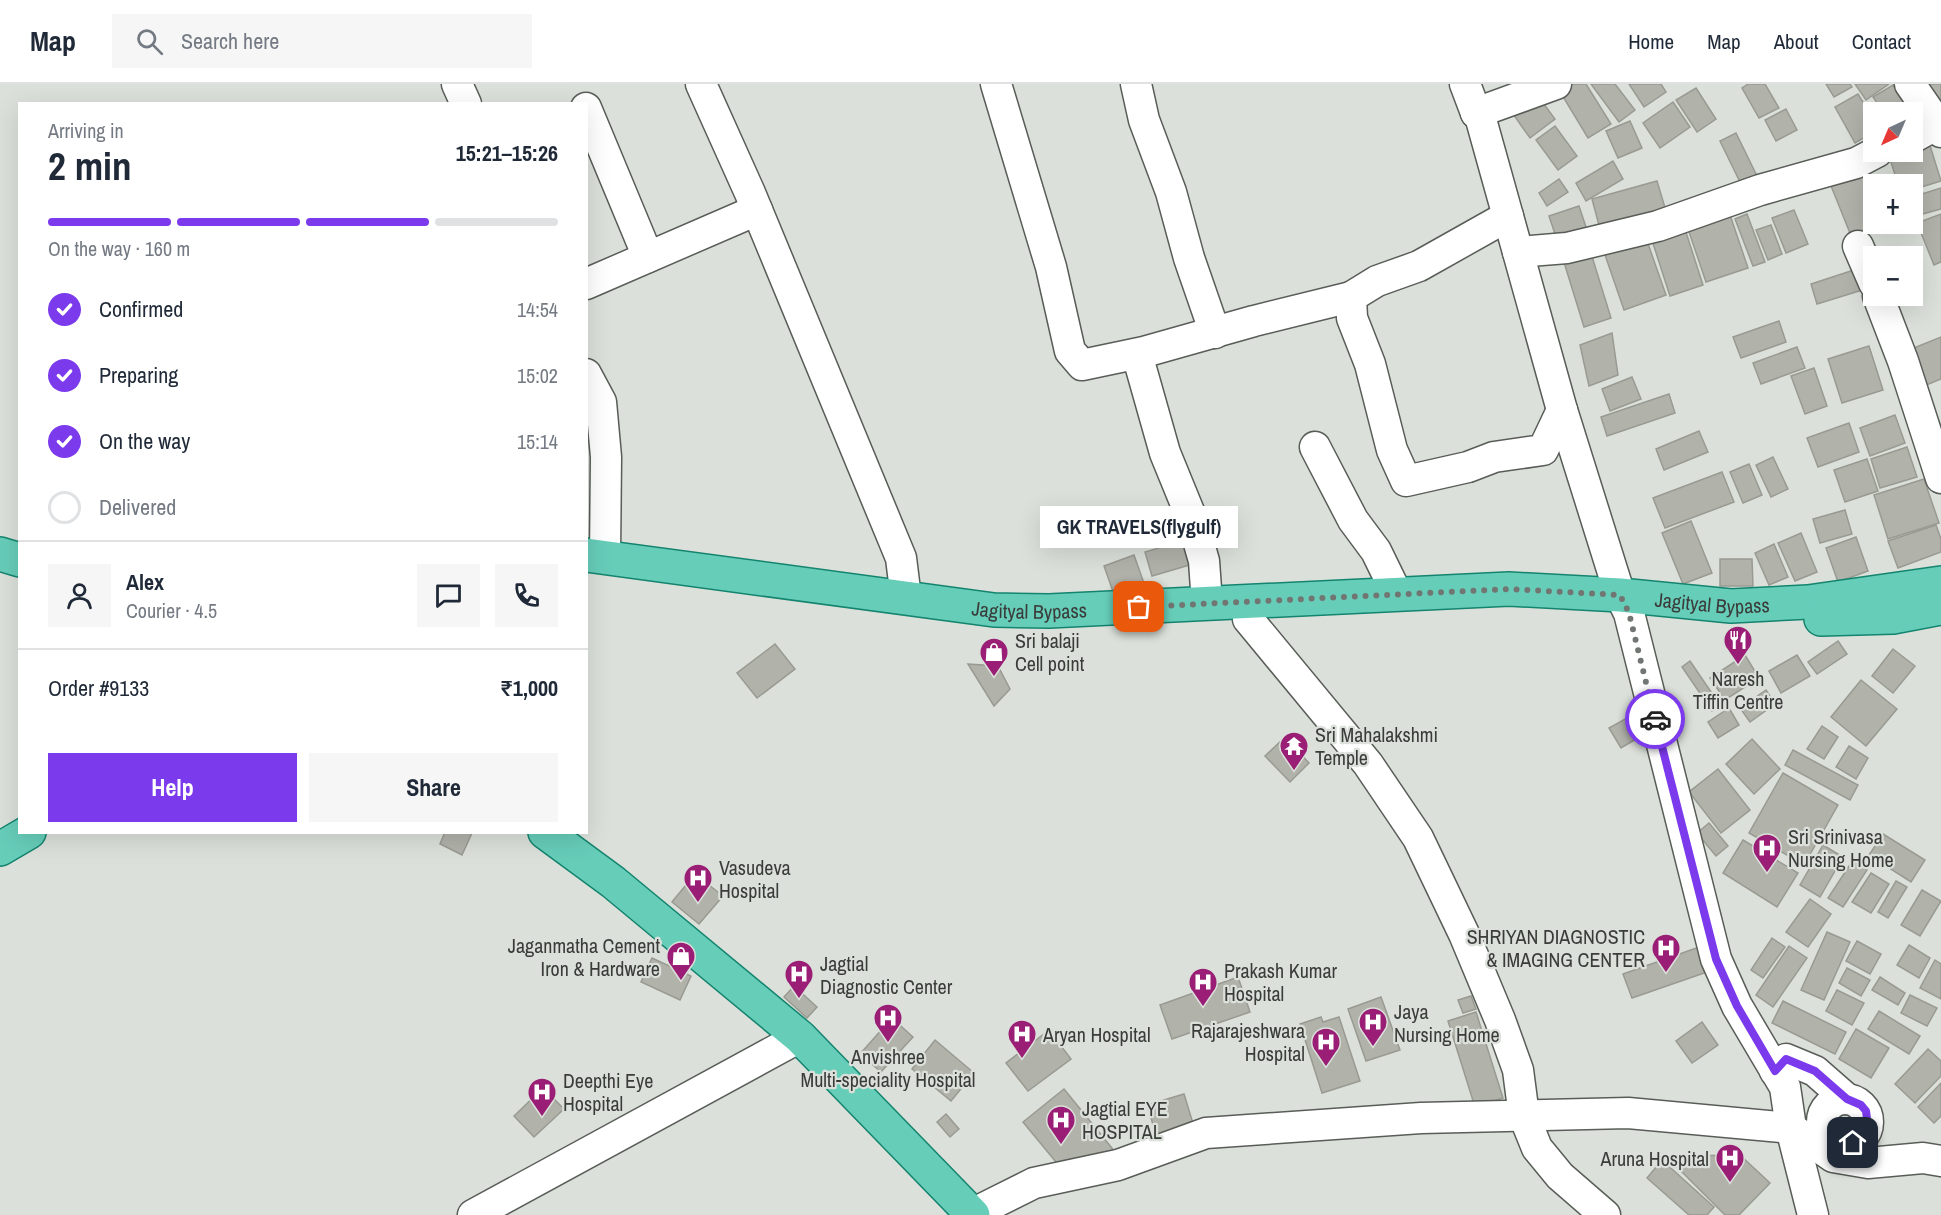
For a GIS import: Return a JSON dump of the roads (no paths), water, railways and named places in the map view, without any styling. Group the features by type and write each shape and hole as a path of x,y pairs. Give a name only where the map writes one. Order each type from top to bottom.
{"main road":[{"path":"0,554 18,559"},
{"name":"Jagityal Bypass","path":"593,562 1005,610 1049,611 1509,589 1737,621 1893,616 1941,608"},
{"name":"Jagityal Bypass","path":"593,562 953,626 1002,632 1411,610 1624,604 1731,606 1808,602 1941,583"},
{"path":"0,849 26,834"},
{"path":"548,834 614,882 800,1037 973,1214"}],"street":[{"path":"458,84 465,102"},
{"path":"701,84 757,210 901,558 906,598"},
{"path":"996,84 1051,267 1070,351 1082,365 1137,354 1351,297 1377,281 1419,266 1508,216"},
{"path":"1136,84 1144,120 1171,192 1189,258 1215,333"},
{"path":"1465,84 1476,113 1480,116 1562,411 1624,604 1716,959 1737,1006 1785,1087 1791,1128 1813,1215"},
{"path":"1476,113 1556,84"},
{"path":"1910,84 1933,129"},
{"path":"588,111 648,257"},
{"path":"1518,252 1567,248 1658,226 1760,190 1863,159"},
{"path":"588,283 757,210"},
{"path":"1858,246 1863,258"},
{"path":"1351,297 1352,318 1370,364 1392,450 1406,481 1468,467 1494,457 1543,450 1562,411"},
{"path":"1882,306 1903,361 1941,478"},
{"path":"1137,354 1165,453 1192,519 1204,561 1207,603"},
{"path":"588,378 601,402 606,457 593,562"},
{"path":"1315,447 1353,520 1376,551 1397,594"},
{"path":"1248,619 1368,764 1418,838 1464,934 1500,1020 1518,1070 1524,1116 1537,1148 1560,1176 1605,1215"},
{"path":"473,1215 800,1037"},
{"path":"1775,1071 1786,1059 1815,1071 1847,1099 1833,1102 1824,1113 1823,1127 1832,1148 1833,1157 1868,1163 1923,1158 1941,1161"},
{"path":"973,1214 1034,1184 1118,1165 1206,1133 1421,1118 1628,1113 1791,1128 1832,1148"}],"place":[{"name":"GK TRAVELS(flygulf)","path":"1139,607"},
{"name":"Naresh Tiffin Centre","path":"1738,666"},
{"name":"Sri balaji Cell point","path":"994,678"},
{"name":"Sri Mahalakshmi Temple","path":"1294,772"},
{"name":"Sri Srinivasa Nursing Home","path":"1767,874"},
{"name":"Vasudeva Hospital","path":"698,904"},
{"name":"SHRIYAN DIAGNOSTIC & IMAGING CENTER","path":"1666,974"},
{"name":"Jaganmatha Cement Iron & Hardware","path":"681,982"},
{"name":"Jagtial Diagnostic Center","path":"799,1000"},
{"name":"Prakash Kumar Hospital","path":"1203,1008"},
{"name":"Anvishree Multi-speciality Hospital","path":"888,1044"},
{"name":"Jaya Nursing Home","path":"1373,1048"},
{"name":"Aryan Hospital","path":"1022,1060"},
{"name":"Rajarajeshwara Hospital","path":"1326,1068"},
{"name":"Deepthi Eye Hospital","path":"542,1118"},
{"name":"Jagtial EYE HOSPITAL","path":"1061,1146"},
{"name":"Aruna Hospital","path":"1730,1184"}]}
